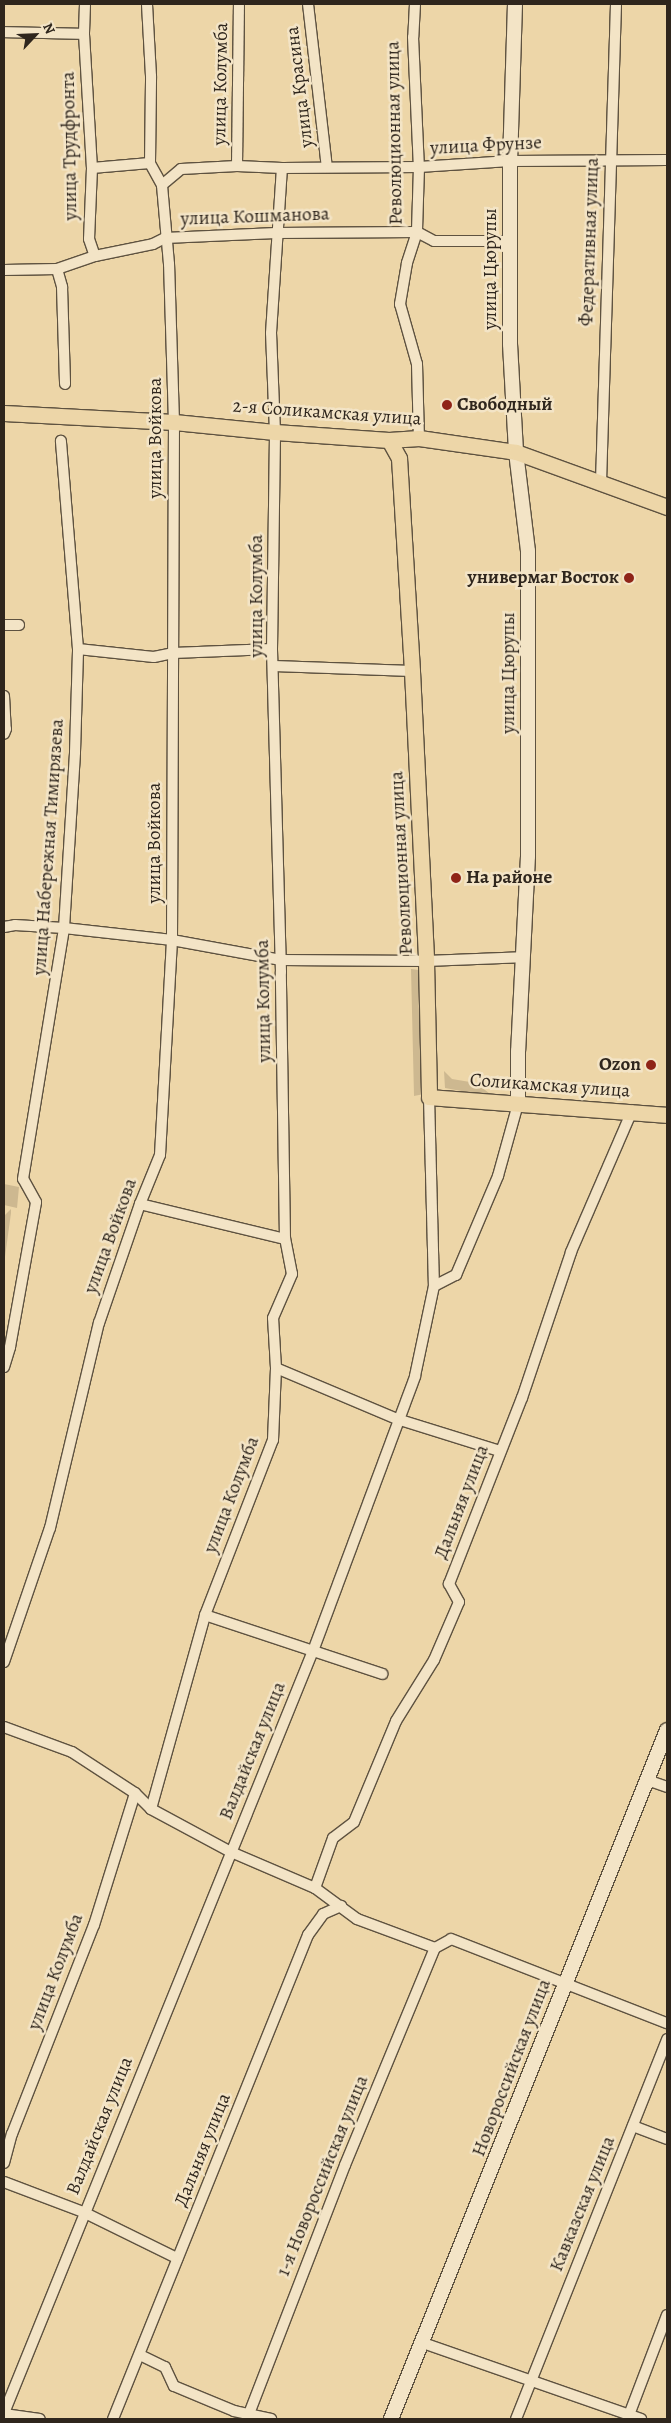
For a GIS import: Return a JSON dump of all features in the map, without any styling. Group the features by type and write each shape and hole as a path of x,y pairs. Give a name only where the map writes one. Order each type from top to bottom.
{"main road":[{"name":"2-я Соликамская улица","path":"4,413 174,422 275,432 389,440 419,438 516,452 667,507"},
{"name":"Революционная улица","path":"389,440 398,458 412,671 426,961 429,1097"},
{"name":"Соликамская улица","path":"429,1097 667,1115"}],"street":[{"name":"улица Трудфронта","path":"85,4 84,34 92,168 89,239 95,256"},
{"name":"улица Войкова","path":"4,1662 50,1528 99,1323 140,1204 160,1155 172,940 174,422 169,264 165,238 162,185 150,163 151,76 147,4"},
{"name":"улица Колумба","path":"237,166 239,4"},
{"name":"улица Красина","path":"308,4 327,167"},
{"name":"Революционная улица","path":"415,4 413,37 420,167 417,232 407,263 400,304 417,364 419,438"},
{"name":"улица Цюрупы","path":"515,4 510,161 510,344 516,452 528,552 528,856 518,1051 518,1104"},
{"name":"Федеративная улица","path":"601,482 616,4"},
{"path":"4,32 84,34"},
{"name":"улица Фрунзе","path":"162,185 181,169 237,166 282,168 420,167 510,161 667,160"},
{"path":"92,168 150,163"},
{"name":"улица Колумба","path":"151,1809 205,1615 273,1440 276,1368 273,1318 292,1274 285,1239 281,960 274,666 272,650 275,432 271,333 276,232 282,168"},
{"name":"улица Кошманова","path":"4,270 57,269 95,256 153,244 165,238 276,232 417,232 434,241 510,241"},
{"path":"57,269 62,287 65,384"},
{"name":"улица Набережная Тимирязева","path":"4,1367 10,1347 36,1202 23,1179 64,928 76,752 78,649 61,441"},
{"path":"4,625 20,625"},
{"path":"78,649 154,657 173,653 272,650"},
{"path":"274,666 412,671"},
{"path":"4,696 6,729 4,734"},
{"path":"4,927 15,925 64,928 172,940 281,960 426,961 524,957"},
{"name":"Революционная улица","path":"429,1097 434,1286"},
{"path":"434,1286 456,1275 498,1176 518,1104"},
{"name":"Дальняя улица","path":"315,1888 333,1838 354,1822 396,1721 434,1660 459,1602 449,1584 522,1398 571,1252 632,1111"},
{"path":"140,1204 285,1239"},
{"name":"Валдайская улица","path":"4,2413 83,2212 313,1651 415,1376 434,1286"},
{"path":"276,1368 398,1419 500,1451"},
{"path":"205,1615 382,1674"},
{"path":"4,1727 72,1752 135,1792 151,1809 231,1852 315,1888 358,1919 435,1948 451,1939 566,1982 667,2024"},
{"name":"Новороссийская улица","path":"391,2419 667,1730"},
{"path":"648,1780 667,1787"},
{"name":"улица Колумба","path":"4,2163 8,2133 94,1926 135,1792"},
{"name":"Дальняя улица","path":"113,2419 308,1935 323,1914 341,1906"},
{"name":"1-я Новороссийская улица","path":"248,2416 345,2165 435,1948"},
{"name":"Кавказская улица","path":"516,2419 667,2039"},
{"path":"633,2126 667,2139"},
{"path":"4,2182 83,2212 177,2258"},
{"path":"629,2415 667,2316"},
{"path":"423,2343 641,2419"},
{"path":"140,2355 164,2367 174,2386 248,2416 271,2419"},
{"path":"4,2413 40,2419"}],"shaded area":[{"path":"411,969 419,970 418,993 424,1094 414,1096"},
{"path":"444,1071 452,1079 476,1083 494,1097 445,1088"},
{"path":"4,1184 19,1187 17,1208 4,1205"},
{"path":"11,1209 11,1213 4,1264 4,1216"}],"place":[{"name":"Свободный","path":"447,405"},
{"name":"универмаг Восток","path":"629,578"},
{"name":"На районе","path":"456,878"},
{"name":"Ozon","path":"651,1065"}]}
